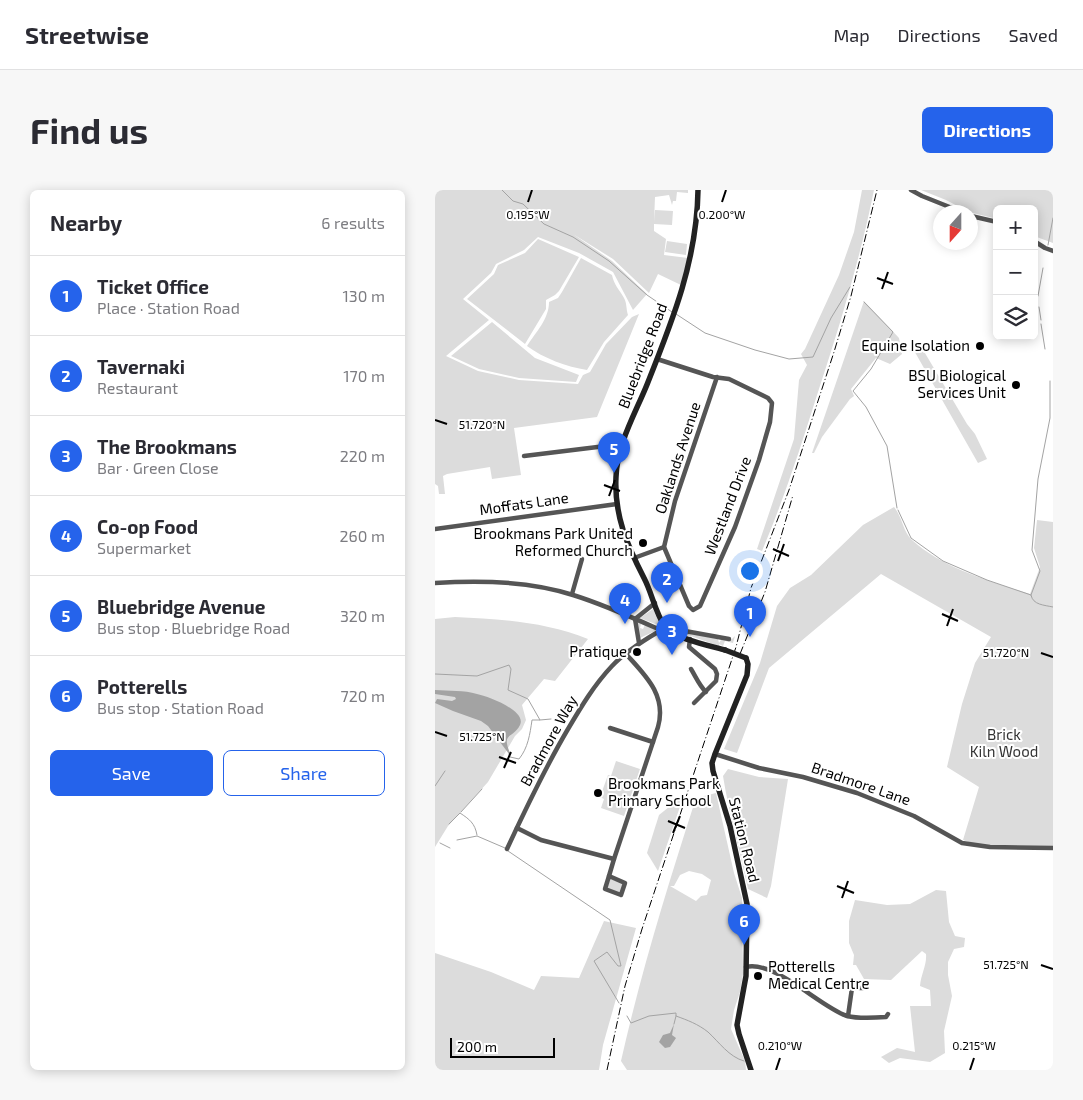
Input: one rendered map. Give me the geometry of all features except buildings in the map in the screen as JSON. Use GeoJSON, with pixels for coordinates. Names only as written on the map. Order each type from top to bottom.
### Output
{"type":"FeatureCollection","features":[{"type":"Feature","properties":{"kind":"street","name":"Bluebridge Road"},"geometry":{"type":"LineString","coordinates":[[662,626],[647,584],[633,558],[622,531],[617,504],[616,477],[622,444],[657,360],[689,267],[693,248],[699,190]]}},
{"type":"Feature","properties":{"kind":"street"},"geometry":{"type":"LineString","coordinates":[[911,190],[944,205]]}},
{"type":"Feature","properties":{"kind":"street"},"geometry":{"type":"LineString","coordinates":[[978,218],[993,221]]}},
{"type":"Feature","properties":{"kind":"street"},"geometry":{"type":"LineString","coordinates":[[1038,244],[1053,251]]}},
{"type":"Feature","properties":{"kind":"street"},"geometry":{"type":"LineString","coordinates":[[657,360],[717,377]]}},
{"type":"Feature","properties":{"kind":"street","name":"Westland Drive"},"geometry":{"type":"LineString","coordinates":[[664,547],[689,606],[693,610],[700,606],[735,527],[764,445],[772,403],[762,394],[729,379],[717,377]]}},
{"type":"Feature","properties":{"kind":"street","name":"Oaklands Avenue"},"geometry":{"type":"LineString","coordinates":[[664,547],[675,501],[717,377]]}},
{"type":"Feature","properties":{"kind":"street"},"geometry":{"type":"LineString","coordinates":[[524,456],[622,444]]}},
{"type":"Feature","properties":{"kind":"street","name":"Moffats Lane"},"geometry":{"type":"LineString","coordinates":[[435,529],[617,504]]}},
{"type":"Feature","properties":{"kind":"street"},"geometry":{"type":"LineString","coordinates":[[633,558],[664,547]]}},
{"type":"Feature","properties":{"kind":"street"},"geometry":{"type":"LineString","coordinates":[[572,594],[582,559]]}},
{"type":"Feature","properties":{"kind":"street"},"geometry":{"type":"LineString","coordinates":[[435,583],[507,583],[549,589],[572,594],[635,619],[662,626]]}},
{"type":"Feature","properties":{"kind":"street"},"geometry":{"type":"LineString","coordinates":[[635,619],[655,603]]}},
{"type":"Feature","properties":{"kind":"street"},"geometry":{"type":"LineString","coordinates":[[635,619],[639,643]]}},
{"type":"Feature","properties":{"kind":"street","name":"Station Road"},"geometry":{"type":"LineString","coordinates":[[662,626],[671,632],[683,634],[690,639],[746,658],[748,664],[747,675],[715,754],[713,771],[730,826],[747,904],[746,967],[737,1025],[751,1070]]}},
{"type":"Feature","properties":{"kind":"street","name":"Bradmore Way"},"geometry":{"type":"LineString","coordinates":[[507,849],[548,766],[576,716],[604,675],[639,643],[658,632],[662,626]]}},
{"type":"Feature","properties":{"kind":"street"},"geometry":{"type":"LineString","coordinates":[[683,634],[729,639]]}},
{"type":"Feature","properties":{"kind":"street"},"geometry":{"type":"LineString","coordinates":[[690,639],[689,648],[715,669],[717,674],[716,681],[694,703]]}},
{"type":"Feature","properties":{"kind":"street"},"geometry":{"type":"LineString","coordinates":[[609,876],[625,883],[621,895],[605,889],[614,859],[661,717],[658,696],[652,684],[626,654]]}},
{"type":"Feature","properties":{"kind":"street"},"geometry":{"type":"LineString","coordinates":[[691,669],[696,675],[700,686],[706,692]]}},
{"type":"Feature","properties":{"kind":"street"},"geometry":{"type":"LineString","coordinates":[[610,728],[653,742]]}},
{"type":"Feature","properties":{"kind":"street","name":"Bradmore Lane"},"geometry":{"type":"LineString","coordinates":[[715,754],[759,768],[803,777],[857,793],[914,816],[961,844],[990,847],[1053,848]]}},
{"type":"Feature","properties":{"kind":"street"},"geometry":{"type":"LineString","coordinates":[[517,828],[541,840],[614,859]]}},
{"type":"Feature","properties":{"kind":"street"},"geometry":{"type":"LineString","coordinates":[[746,967],[752,966],[767,970],[793,983],[848,1016],[864,1019],[886,1017],[888,1014]]}},
{"type":"Feature","properties":{"kind":"street"},"geometry":{"type":"LineString","coordinates":[[848,1016],[852,988],[864,988]]}},
{"type":"Feature","properties":{"kind":"green space"},"geometry":{"type":"Polygon","coordinates":[[[435,190],[688,190],[688,193],[677,192],[676,201],[673,201],[672,205],[669,195],[655,197],[654,222],[655,210],[673,211],[672,225],[654,224],[654,231],[666,239],[664,255],[688,258],[681,285],[658,274],[649,293],[613,259],[573,234],[612,261],[647,294],[633,310],[613,272],[579,253],[538,237],[524,250],[496,264],[491,273],[463,299],[489,320],[446,356],[478,371],[519,380],[578,384],[583,375],[590,372],[606,344],[632,317],[639,314],[597,417],[514,428],[521,475],[492,479],[490,467],[447,474],[443,476],[445,494],[439,494],[438,486],[435,484],[435,190]]]}},
{"type":"Feature","properties":{"kind":"green space"},"geometry":{"type":"Polygon","coordinates":[[[862,190],[874,190],[849,292],[799,452],[762,551],[757,549],[794,439],[799,380],[807,365],[801,354],[839,275],[854,232],[862,190]]]}},
{"type":"Feature","properties":{"kind":"green space"},"geometry":{"type":"Polygon","coordinates":[[[921,190],[1053,190],[1053,243],[1038,237],[1038,205],[993,205],[993,218],[978,214],[978,205],[956,205],[921,190]]]}},
{"type":"Feature","properties":{"kind":"green space"},"geometry":{"type":"Polygon","coordinates":[[[538,239],[579,257],[559,291],[546,300],[546,309],[525,344],[467,299],[494,274],[498,265],[525,253],[538,239]]]}},
{"type":"Feature","properties":{"kind":"green space"},"geometry":{"type":"Polygon","coordinates":[[[667,241],[687,244],[686,255],[665,252],[667,241]]]}},
{"type":"Feature","properties":{"kind":"green space"},"geometry":{"type":"Polygon","coordinates":[[[581,258],[612,275],[625,300],[628,315],[604,342],[587,370],[555,361],[527,346],[547,314],[549,302],[558,298],[581,258]]]}},
{"type":"Feature","properties":{"kind":"green space"},"geometry":{"type":"Polygon","coordinates":[[[864,301],[899,338],[902,354],[890,364],[876,358],[851,389],[854,396],[822,437],[814,453],[812,453],[864,301]]]}},
{"type":"Feature","properties":{"kind":"green space"},"geometry":{"type":"Polygon","coordinates":[[[492,322],[535,358],[579,375],[576,382],[519,378],[479,369],[451,356],[492,322]]]}},
{"type":"Feature","properties":{"kind":"green space"},"geometry":{"type":"Polygon","coordinates":[[[919,343],[967,424],[975,434],[987,459],[978,463],[912,347],[919,343]]]}},
{"type":"Feature","properties":{"kind":"green space","name":"Brick Kiln Wood"},"geometry":{"type":"Polygon","coordinates":[[[894,507],[909,537],[938,559],[968,573],[1030,594],[1040,567],[1034,548],[1037,520],[1053,522],[1053,846],[995,846],[963,840],[979,787],[947,767],[962,704],[975,663],[991,637],[881,574],[769,668],[737,753],[724,749],[760,663],[777,606],[790,588],[811,575],[863,525],[894,507]]]}},
{"type":"Feature","properties":{"kind":"green space"},"geometry":{"type":"Polygon","coordinates":[[[653,609],[659,623],[658,625],[640,618],[653,609]]]}},
{"type":"Feature","properties":{"kind":"green space"},"geometry":{"type":"Polygon","coordinates":[[[455,617],[506,620],[539,625],[588,639],[555,681],[544,679],[522,705],[526,720],[522,729],[515,736],[488,782],[448,826],[435,847],[435,619],[455,617]]]}},
{"type":"Feature","properties":{"kind":"green space"},"geometry":{"type":"Polygon","coordinates":[[[637,622],[641,624],[640,628],[643,629],[645,625],[655,629],[655,631],[640,638],[637,622]]]}},
{"type":"Feature","properties":{"kind":"green space"},"geometry":{"type":"Polygon","coordinates":[[[685,634],[718,639],[719,643],[721,640],[731,640],[735,636],[733,643],[725,641],[723,646],[719,644],[719,646],[685,634]]]}},
{"type":"Feature","properties":{"kind":"green space"},"geometry":{"type":"Polygon","coordinates":[[[616,761],[640,769],[624,816],[601,808],[604,799],[600,797],[608,775],[611,776],[616,761]]]}},
{"type":"Feature","properties":{"kind":"green space"},"geometry":{"type":"Polygon","coordinates":[[[728,769],[759,777],[788,779],[771,886],[767,898],[748,889],[723,776],[728,769]]]}},
{"type":"Feature","properties":{"kind":"green space"},"geometry":{"type":"Polygon","coordinates":[[[716,793],[734,873],[742,898],[743,974],[731,1029],[745,1061],[746,1070],[627,1070],[621,1061],[637,995],[655,929],[696,798],[716,793]],[[689,871],[680,875],[674,886],[670,886],[696,901],[701,896],[707,895],[711,880],[702,874],[689,871]]]}},
{"type":"Feature","properties":{"kind":"green space"},"geometry":{"type":"Polygon","coordinates":[[[684,795],[658,871],[647,853],[659,815],[684,795]]]}},
{"type":"Feature","properties":{"kind":"green space"},"geometry":{"type":"Polygon","coordinates":[[[610,879],[623,883],[622,893],[607,889],[610,879]]]}},
{"type":"Feature","properties":{"kind":"green space"},"geometry":{"type":"Polygon","coordinates":[[[936,890],[946,891],[949,922],[955,936],[965,938],[964,947],[954,949],[948,962],[948,975],[952,996],[944,1031],[945,1053],[930,1062],[900,1058],[889,1063],[881,1057],[897,1048],[915,1052],[910,1006],[931,1006],[930,990],[920,986],[926,954],[922,951],[891,980],[864,979],[856,965],[853,965],[854,955],[849,943],[849,921],[855,900],[887,905],[910,904],[936,890]]]}},
{"type":"Feature","properties":{"kind":"green space"},"geometry":{"type":"Polygon","coordinates":[[[604,921],[636,928],[603,1045],[599,1070],[435,1070],[435,953],[491,972],[534,990],[541,976],[579,978],[604,921]]]}},
{"type":"Feature","properties":{"kind":"shaded area"},"geometry":{"type":"Polygon","coordinates":[[[435,690],[462,691],[482,695],[505,705],[518,715],[521,720],[520,725],[507,739],[510,753],[488,726],[481,721],[435,703],[437,699],[452,701],[456,699],[455,697],[435,694],[435,690]]]}},
{"type":"Feature","properties":{"kind":"shaded area"},"geometry":{"type":"Polygon","coordinates":[[[674,1024],[672,1035],[676,1038],[670,1047],[665,1048],[659,1042],[663,1035],[670,1033],[674,1024]]]}},
{"type":"Feature","properties":{"kind":"waterway"},"geometry":{"type":"LineString","coordinates":[[502,190],[513,201],[523,204],[544,224],[573,237],[609,261],[647,295],[672,312]]}},
{"type":"Feature","properties":{"kind":"waterway"},"geometry":{"type":"LineString","coordinates":[[1048,245],[1053,218]]}},
{"type":"Feature","properties":{"kind":"waterway"},"geometry":{"type":"LineString","coordinates":[[1038,296],[1043,268]]}},
{"type":"Feature","properties":{"kind":"waterway"},"geometry":{"type":"LineString","coordinates":[[676,314],[705,333],[755,350],[789,359],[813,357],[831,318],[850,287]]}},
{"type":"Feature","properties":{"kind":"waterway"},"geometry":{"type":"LineString","coordinates":[[864,302],[893,332],[871,369],[853,391],[866,407],[887,446],[897,508]]}},
{"type":"Feature","properties":{"kind":"waterway"},"geometry":{"type":"LineString","coordinates":[[1039,307],[1041,320]]}},
{"type":"Feature","properties":{"kind":"waterway"},"geometry":{"type":"LineString","coordinates":[[1041,324],[1045,349]]}},
{"type":"Feature","properties":{"kind":"waterway"},"geometry":{"type":"LineString","coordinates":[[1031,595],[1040,571],[1032,550],[1038,479],[1050,418],[1050,381]]}},
{"type":"Feature","properties":{"kind":"waterway"},"geometry":{"type":"LineString","coordinates":[[898,510],[911,538],[943,561],[987,580],[1031,595],[1036,603],[1053,607]]}},
{"type":"Feature","properties":{"kind":"waterway"},"geometry":{"type":"LineString","coordinates":[[435,674],[477,676],[509,665],[511,669],[508,690],[528,699],[540,720],[532,720],[527,746],[519,759],[510,757],[509,754]]}},
{"type":"Feature","properties":{"kind":"waterway"},"geometry":{"type":"LineString","coordinates":[[540,720],[551,719]]}},
{"type":"Feature","properties":{"kind":"waterway"},"geometry":{"type":"LineString","coordinates":[[435,786],[445,771]]}},
{"type":"Feature","properties":{"kind":"waterway"},"geometry":{"type":"LineString","coordinates":[[461,812],[482,789]]}},
{"type":"Feature","properties":{"kind":"waterway"},"geometry":{"type":"LineString","coordinates":[[449,824],[460,813],[475,827],[477,835]]}},
{"type":"Feature","properties":{"kind":"waterway"},"geometry":{"type":"LineString","coordinates":[[457,840],[477,836],[505,848]]}},
{"type":"Feature","properties":{"kind":"waterway"},"geometry":{"type":"LineString","coordinates":[[440,843],[450,848]]}},
{"type":"Feature","properties":{"kind":"waterway"},"geometry":{"type":"LineString","coordinates":[[508,851],[610,920],[621,966],[618,966],[607,952],[594,961],[619,1003]]}},
{"type":"Feature","properties":{"kind":"waterway"},"geometry":{"type":"LineString","coordinates":[[627,1016],[631,1023],[649,1016],[676,1013],[676,1016],[704,1029],[729,1053],[744,1061]]}},
{"type":"Feature","properties":{"kind":"waterway"},"geometry":{"type":"LineString","coordinates":[[674,1024],[676,1016]]}},
{"type":"Feature","properties":{"kind":"railway"},"geometry":{"type":"LineString","coordinates":[[607,1070],[625,986],[642,929],[736,647],[751,588],[789,490],[834,352],[851,296],[877,190]]}},
{"type":"Feature","properties":{"kind":"railway"},"geometry":{"type":"LineString","coordinates":[[740,654],[765,592],[793,495]]}},
{"type":"Feature","properties":{"kind":"place","name":"Equine Isolation"},"geometry":{"type":"Point","coordinates":[980,346]}},
{"type":"Feature","properties":{"kind":"place","name":"BSU Biological Services Unit"},"geometry":{"type":"Point","coordinates":[1016,385]}},
{"type":"Feature","properties":{"kind":"place","name":"Bluebridge Avenue"},"geometry":{"type":"Point","coordinates":[614,473]}},
{"type":"Feature","properties":{"kind":"place","name":"Brookmans Park United Reformed Church"},"geometry":{"type":"Point","coordinates":[643,543]}},
{"type":"Feature","properties":{"kind":"place","name":"Tavernaki"},"geometry":{"type":"Point","coordinates":[667,603]}},
{"type":"Feature","properties":{"kind":"place","name":"Co-op Food"},"geometry":{"type":"Point","coordinates":[625,624]}},
{"type":"Feature","properties":{"kind":"place","name":"Ticket Office"},"geometry":{"type":"Point","coordinates":[750,637]}},
{"type":"Feature","properties":{"kind":"place","name":"Pratique"},"geometry":{"type":"Point","coordinates":[637,652]}},
{"type":"Feature","properties":{"kind":"place","name":"The Brookmans"},"geometry":{"type":"Point","coordinates":[672,655]}},
{"type":"Feature","properties":{"kind":"place","name":"Brookmans Park Primary School"},"geometry":{"type":"Point","coordinates":[598,793]}},
{"type":"Feature","properties":{"kind":"place","name":"Potterells"},"geometry":{"type":"Point","coordinates":[744,945]}},
{"type":"Feature","properties":{"kind":"place","name":"Potterells Medical Centre"},"geometry":{"type":"Point","coordinates":[758,976]}}]}
